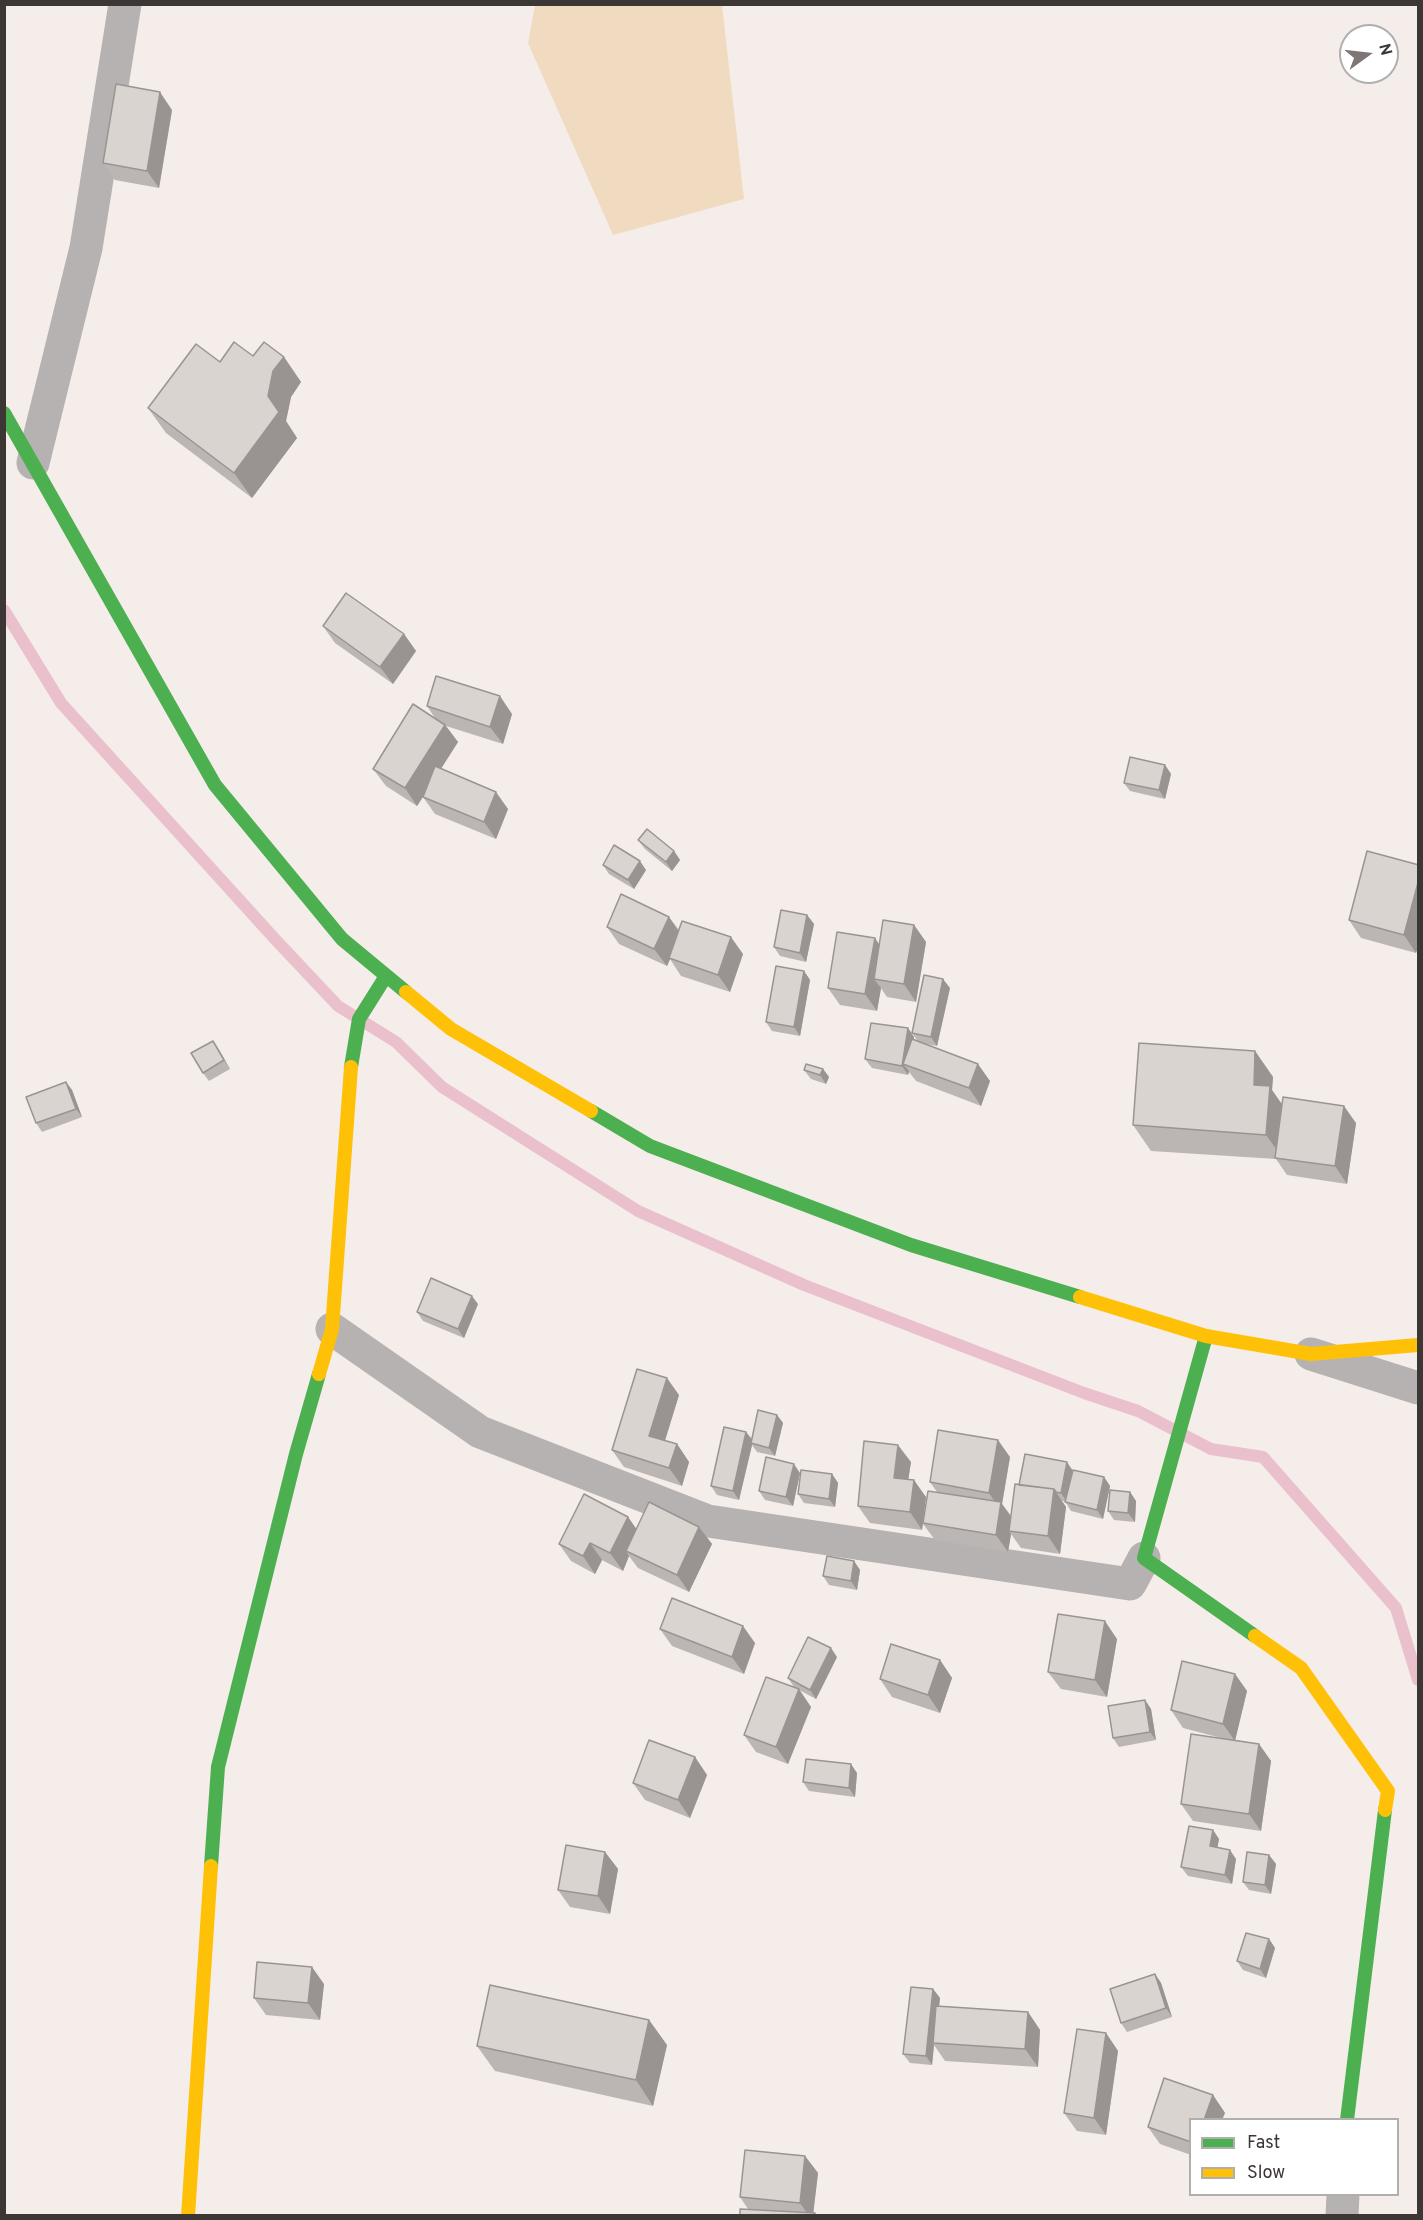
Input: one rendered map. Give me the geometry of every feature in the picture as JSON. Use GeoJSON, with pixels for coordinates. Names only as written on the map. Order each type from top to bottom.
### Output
{"type":"FeatureCollection","features":[{"type":"Feature","properties":{"kind":"street"},"geometry":{"type":"LineString","coordinates":[[33,463],[86,248],[125,4]]}},
{"type":"Feature","properties":{"kind":"street"},"geometry":{"type":"LineString","coordinates":[[4,413],[215,785],[342,939],[452,1029],[650,1146],[911,1245],[1206,1336],[1311,1354],[1419,1388]]}},
{"type":"Feature","properties":{"kind":"street"},"geometry":{"type":"LineString","coordinates":[[188,2216],[218,1767],[296,1454],[332,1329],[348,1087],[359,1019],[386,976]]}},
{"type":"Feature","properties":{"kind":"street"},"geometry":{"type":"LineString","coordinates":[[332,1329],[480,1432],[708,1521],[1130,1584],[1144,1558],[1206,1336]]}},
{"type":"Feature","properties":{"kind":"street"},"geometry":{"type":"LineString","coordinates":[[1311,1354],[1419,1345]]}},
{"type":"Feature","properties":{"kind":"street"},"geometry":{"type":"LineString","coordinates":[[1144,1558],[1301,1668],[1388,1791],[1347,2118]]}},
{"type":"Feature","properties":{"kind":"street"},"geometry":{"type":"LineString","coordinates":[[1342,2216],[1343,2196]]}},
{"type":"Feature","properties":{"kind":"shaded area"},"geometry":{"type":"Polygon","coordinates":[[[535,5],[722,5],[744,199],[613,235],[528,43],[535,5]]]}},
{"type":"Feature","properties":{"kind":"building"},"geometry":{"type":"Polygon","coordinates":[[[116,84],[160,92],[147,171],[103,163],[116,84]]]}},
{"type":"Feature","properties":{"kind":"building"},"geometry":{"type":"Polygon","coordinates":[[[234,342],[253,356],[264,342],[284,357],[273,371],[268,396],[279,412],[234,473],[148,408],[196,344],[220,362],[234,342]]]}},
{"type":"Feature","properties":{"kind":"building"},"geometry":{"type":"Polygon","coordinates":[[[346,593],[404,634],[380,667],[323,626],[346,593]]]}},
{"type":"Feature","properties":{"kind":"building"},"geometry":{"type":"Polygon","coordinates":[[[436,676],[500,696],[490,727],[427,706],[436,676]]]}},
{"type":"Feature","properties":{"kind":"building"},"geometry":{"type":"Polygon","coordinates":[[[413,704],[445,725],[405,788],[373,769],[413,704]]]}},
{"type":"Feature","properties":{"kind":"building"},"geometry":{"type":"Polygon","coordinates":[[[1130,757],[1165,765],[1159,790],[1124,783],[1130,757]]]}},
{"type":"Feature","properties":{"kind":"building"},"geometry":{"type":"Polygon","coordinates":[[[435,766],[496,792],[484,822],[423,797],[435,766]]]}},
{"type":"Feature","properties":{"kind":"building"},"geometry":{"type":"Polygon","coordinates":[[[647,829],[674,851],[666,862],[638,840],[647,829]]]}},
{"type":"Feature","properties":{"kind":"building"},"geometry":{"type":"Polygon","coordinates":[[[614,845],[640,861],[628,880],[603,865],[614,845]]]}},
{"type":"Feature","properties":{"kind":"building"},"geometry":{"type":"Polygon","coordinates":[[[1367,851],[1419,865],[1419,879],[1404,935],[1349,920],[1367,851]]]}},
{"type":"Feature","properties":{"kind":"building"},"geometry":{"type":"Polygon","coordinates":[[[621,894],[669,917],[654,949],[607,927],[621,894]]]}},
{"type":"Feature","properties":{"kind":"building"},"geometry":{"type":"Polygon","coordinates":[[[781,910],[807,915],[800,953],[774,947],[781,910]]]}},
{"type":"Feature","properties":{"kind":"building"},"geometry":{"type":"Polygon","coordinates":[[[883,920],[914,925],[904,984],[874,979],[883,920]]]}},
{"type":"Feature","properties":{"kind":"building"},"geometry":{"type":"Polygon","coordinates":[[[682,921],[731,937],[718,975],[669,958],[682,921]]]}},
{"type":"Feature","properties":{"kind":"building"},"geometry":{"type":"Polygon","coordinates":[[[837,932],[875,938],[865,994],[828,988],[837,932]]]}},
{"type":"Feature","properties":{"kind":"building"},"geometry":{"type":"Polygon","coordinates":[[[776,966],[804,971],[794,1027],[766,1022],[776,966]]]}},
{"type":"Feature","properties":{"kind":"building"},"geometry":{"type":"Polygon","coordinates":[[[924,975],[943,979],[931,1037],[912,1033],[924,975]]]}},
{"type":"Feature","properties":{"kind":"building"},"geometry":{"type":"Polygon","coordinates":[[[871,1023],[908,1028],[902,1066],[865,1059],[871,1023]]]}},
{"type":"Feature","properties":{"kind":"building"},"geometry":{"type":"Polygon","coordinates":[[[912,1039],[978,1064],[969,1088],[903,1064],[912,1039]]]}},
{"type":"Feature","properties":{"kind":"building"},"geometry":{"type":"Polygon","coordinates":[[[213,1041],[224,1060],[203,1073],[191,1053],[213,1041]]]}},
{"type":"Feature","properties":{"kind":"building"},"geometry":{"type":"Polygon","coordinates":[[[1139,1043],[1255,1051],[1254,1085],[1270,1086],[1266,1135],[1133,1125],[1139,1043]]]}},
{"type":"Feature","properties":{"kind":"building"},"geometry":{"type":"Polygon","coordinates":[[[806,1064],[823,1069],[820,1075],[804,1070],[806,1064]]]}},
{"type":"Feature","properties":{"kind":"building"},"geometry":{"type":"Polygon","coordinates":[[[66,1082],[76,1109],[36,1123],[26,1097],[66,1082]]]}},
{"type":"Feature","properties":{"kind":"building"},"geometry":{"type":"Polygon","coordinates":[[[1283,1097],[1344,1106],[1335,1166],[1275,1158],[1283,1097]]]}},
{"type":"Feature","properties":{"kind":"building"},"geometry":{"type":"Polygon","coordinates":[[[431,1278],[472,1296],[458,1329],[417,1312],[431,1278]]]}},
{"type":"Feature","properties":{"kind":"building"},"geometry":{"type":"Polygon","coordinates":[[[637,1369],[667,1378],[649,1436],[677,1444],[669,1468],[612,1450],[637,1369]]]}},
{"type":"Feature","properties":{"kind":"building"},"geometry":{"type":"Polygon","coordinates":[[[758,1410],[777,1415],[769,1448],[751,1443],[758,1410]]]}},
{"type":"Feature","properties":{"kind":"building"},"geometry":{"type":"Polygon","coordinates":[[[724,1427],[746,1432],[733,1491],[711,1486],[724,1427]]]}},
{"type":"Feature","properties":{"kind":"building"},"geometry":{"type":"Polygon","coordinates":[[[938,1430],[998,1440],[989,1493],[930,1482],[938,1430]]]}},
{"type":"Feature","properties":{"kind":"building"},"geometry":{"type":"Polygon","coordinates":[[[864,1441],[898,1445],[894,1478],[914,1480],[910,1512],[858,1506],[864,1441]]]}},
{"type":"Feature","properties":{"kind":"building"},"geometry":{"type":"Polygon","coordinates":[[[1025,1454],[1067,1462],[1061,1493],[1054,1489],[1019,1485],[1025,1454]]]}},
{"type":"Feature","properties":{"kind":"building"},"geometry":{"type":"Polygon","coordinates":[[[766,1457],[794,1464],[786,1497],[759,1491],[766,1457]]]}},
{"type":"Feature","properties":{"kind":"building"},"geometry":{"type":"Polygon","coordinates":[[[801,1470],[832,1474],[829,1499],[798,1494],[801,1470]]]}},
{"type":"Feature","properties":{"kind":"building"},"geometry":{"type":"Polygon","coordinates":[[[1073,1470],[1104,1477],[1097,1510],[1065,1502],[1073,1470]]]}},
{"type":"Feature","properties":{"kind":"building"},"geometry":{"type":"Polygon","coordinates":[[[1015,1484],[1054,1489],[1048,1536],[1009,1531],[1015,1484]]]}},
{"type":"Feature","properties":{"kind":"building"},"geometry":{"type":"Polygon","coordinates":[[[1110,1490],[1130,1492],[1128,1513],[1108,1511],[1110,1490]]]}},
{"type":"Feature","properties":{"kind":"building"},"geometry":{"type":"Polygon","coordinates":[[[928,1491],[1001,1502],[996,1535],[923,1523],[928,1491]]]}},
{"type":"Feature","properties":{"kind":"building"},"geometry":{"type":"Polygon","coordinates":[[[584,1494],[628,1517],[610,1553],[590,1543],[583,1556],[559,1544],[584,1494]]]}},
{"type":"Feature","properties":{"kind":"building"},"geometry":{"type":"Polygon","coordinates":[[[649,1502],[699,1527],[677,1575],[626,1551],[649,1502]]]}},
{"type":"Feature","properties":{"kind":"building"},"geometry":{"type":"Polygon","coordinates":[[[827,1556],[854,1561],[851,1581],[823,1576],[827,1556]]]}},
{"type":"Feature","properties":{"kind":"building"},"geometry":{"type":"Polygon","coordinates":[[[672,1598],[743,1626],[732,1657],[660,1629],[672,1598]]]}},
{"type":"Feature","properties":{"kind":"building"},"geometry":{"type":"Polygon","coordinates":[[[1058,1614],[1105,1621],[1095,1680],[1048,1672],[1058,1614]]]}},
{"type":"Feature","properties":{"kind":"building"},"geometry":{"type":"Polygon","coordinates":[[[808,1637],[831,1648],[810,1690],[788,1678],[808,1637]]]}},
{"type":"Feature","properties":{"kind":"building"},"geometry":{"type":"Polygon","coordinates":[[[891,1644],[940,1660],[928,1695],[880,1679],[891,1644]]]}},
{"type":"Feature","properties":{"kind":"building"},"geometry":{"type":"Polygon","coordinates":[[[1182,1661],[1235,1674],[1223,1724],[1171,1710],[1182,1661]]]}},
{"type":"Feature","properties":{"kind":"building"},"geometry":{"type":"Polygon","coordinates":[[[766,1677],[799,1689],[776,1747],[744,1735],[766,1677]]]}},
{"type":"Feature","properties":{"kind":"building"},"geometry":{"type":"Polygon","coordinates":[[[1145,1700],[1150,1732],[1113,1738],[1108,1706],[1145,1700]]]}},
{"type":"Feature","properties":{"kind":"building"},"geometry":{"type":"Polygon","coordinates":[[[1191,1734],[1259,1744],[1249,1814],[1181,1804],[1191,1734]]]}},
{"type":"Feature","properties":{"kind":"building"},"geometry":{"type":"Polygon","coordinates":[[[649,1740],[695,1757],[678,1800],[633,1783],[649,1740]]]}},
{"type":"Feature","properties":{"kind":"building"},"geometry":{"type":"Polygon","coordinates":[[[806,1759],[851,1764],[849,1788],[803,1782],[806,1759]]]}},
{"type":"Feature","properties":{"kind":"building"},"geometry":{"type":"Polygon","coordinates":[[[1189,1826],[1213,1830],[1210,1846],[1230,1850],[1225,1875],[1181,1867],[1189,1826]]]}},
{"type":"Feature","properties":{"kind":"building"},"geometry":{"type":"Polygon","coordinates":[[[566,1845],[605,1852],[598,1896],[558,1890],[566,1845]]]}},
{"type":"Feature","properties":{"kind":"building"},"geometry":{"type":"Polygon","coordinates":[[[1247,1852],[1269,1855],[1265,1885],[1243,1882],[1247,1852]]]}},
{"type":"Feature","properties":{"kind":"building"},"geometry":{"type":"Polygon","coordinates":[[[1246,1933],[1269,1939],[1260,1969],[1237,1961],[1246,1933]]]}},
{"type":"Feature","properties":{"kind":"building"},"geometry":{"type":"Polygon","coordinates":[[[257,1962],[312,1967],[308,2003],[254,1998],[257,1962]]]}},
{"type":"Feature","properties":{"kind":"building"},"geometry":{"type":"Polygon","coordinates":[[[1155,1974],[1166,2008],[1121,2023],[1110,1989],[1155,1974]]]}},
{"type":"Feature","properties":{"kind":"building"},"geometry":{"type":"Polygon","coordinates":[[[490,1985],[649,2020],[636,2080],[477,2046],[490,1985]]]}},
{"type":"Feature","properties":{"kind":"building"},"geometry":{"type":"Polygon","coordinates":[[[911,1987],[933,1989],[926,2056],[903,2054],[911,1987]]]}},
{"type":"Feature","properties":{"kind":"building"},"geometry":{"type":"Polygon","coordinates":[[[936,2006],[1028,2012],[1025,2049],[933,2043],[936,2006]]]}},
{"type":"Feature","properties":{"kind":"building"},"geometry":{"type":"Polygon","coordinates":[[[1077,2029],[1106,2033],[1094,2118],[1064,2113],[1077,2029]]]}},
{"type":"Feature","properties":{"kind":"building"},"geometry":{"type":"Polygon","coordinates":[[[1164,2078],[1213,2095],[1205,2118],[1189,2118],[1189,2141],[1148,2127],[1164,2078]]]}},
{"type":"Feature","properties":{"kind":"building"},"geometry":{"type":"Polygon","coordinates":[[[745,2150],[805,2156],[800,2203],[740,2197],[745,2150]]]}},
{"type":"Feature","properties":{"kind":"building"},"geometry":{"type":"Polygon","coordinates":[[[740,2209],[815,2213],[815,2216],[740,2216],[740,2209]]]}},
{"type":"Feature","properties":{"kind":"waterway"},"geometry":{"type":"LineString","coordinates":[[4,610],[61,703],[274,938],[338,1006],[396,1042],[442,1087],[638,1211],[804,1285],[1084,1393],[1138,1411],[1211,1449],[1263,1457],[1396,1608],[1418,1680]]}},
{"type":"Feature","properties":{"kind":"traffic: fast"},"geometry":{"type":"LineString","coordinates":[[4,413],[215,785],[342,939],[406,992]]}},
{"type":"Feature","properties":{"kind":"traffic: fast"},"geometry":{"type":"LineString","coordinates":[[351,1067],[359,1019],[386,976]]}},
{"type":"Feature","properties":{"kind":"traffic: fast"},"geometry":{"type":"LineString","coordinates":[[591,1111],[650,1146],[911,1245],[1080,1297]]}},
{"type":"Feature","properties":{"kind":"traffic: fast"},"geometry":{"type":"LineString","coordinates":[[1206,1336],[1144,1558],[1255,1636]]}},
{"type":"Feature","properties":{"kind":"traffic: fast"},"geometry":{"type":"LineString","coordinates":[[211,1866],[218,1767],[296,1454],[319,1374]]}},
{"type":"Feature","properties":{"kind":"traffic: fast"},"geometry":{"type":"LineString","coordinates":[[1347,2118],[1385,1810]]}},
{"type":"Feature","properties":{"kind":"traffic: slow"},"geometry":{"type":"LineString","coordinates":[[406,992],[451,1029],[591,1111]]}},
{"type":"Feature","properties":{"kind":"traffic: slow"},"geometry":{"type":"LineString","coordinates":[[319,1374],[332,1329],[351,1067]]}},
{"type":"Feature","properties":{"kind":"traffic: slow"},"geometry":{"type":"LineString","coordinates":[[1080,1297],[1206,1336],[1311,1354],[1418,1345]]}},
{"type":"Feature","properties":{"kind":"traffic: slow"},"geometry":{"type":"LineString","coordinates":[[1255,1636],[1301,1668],[1388,1791],[1385,1810]]}},
{"type":"Feature","properties":{"kind":"traffic: slow"},"geometry":{"type":"LineString","coordinates":[[188,2216],[211,1866]]}}]}
